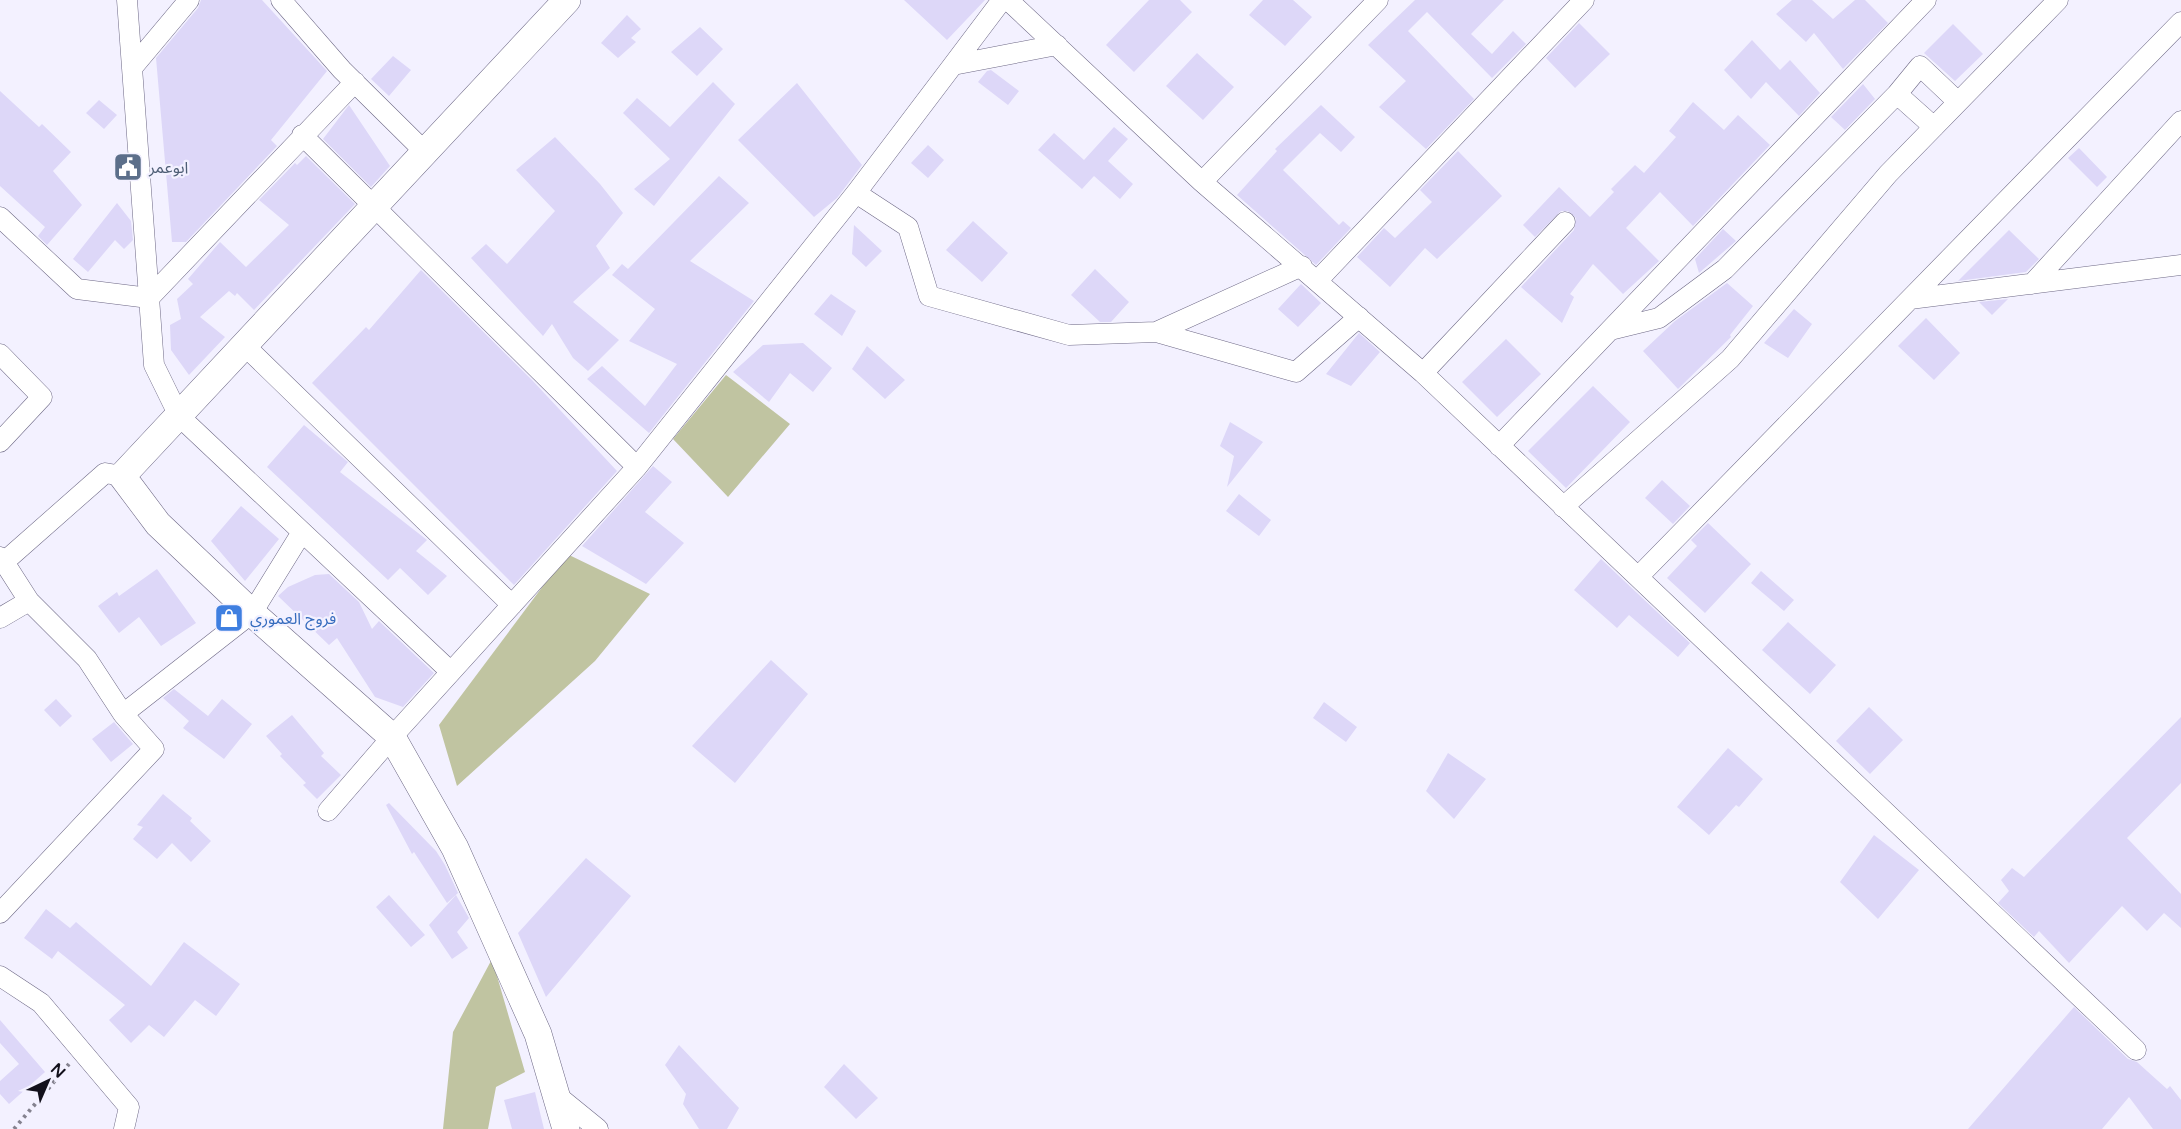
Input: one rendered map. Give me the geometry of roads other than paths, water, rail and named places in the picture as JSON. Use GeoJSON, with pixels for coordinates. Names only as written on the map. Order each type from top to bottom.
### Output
{"type":"FeatureCollection","features":[{"type":"Feature","properties":{"kind":"street"},"geometry":{"type":"LineString","coordinates":[[127,0],[154,365],[179,416],[451,672]]}},
{"type":"Feature","properties":{"kind":"street"},"geometry":{"type":"LineString","coordinates":[[132,68],[189,0]]}},
{"type":"Feature","properties":{"kind":"street"},"geometry":{"type":"LineString","coordinates":[[281,0],[355,82],[424,152]]}},
{"type":"Feature","properties":{"kind":"street"},"geometry":{"type":"LineString","coordinates":[[122,476],[567,0]]}},
{"type":"Feature","properties":{"kind":"street"},"geometry":{"type":"LineString","coordinates":[[328,811],[392,737],[638,467],[856,193],[1002,0]]}},
{"type":"Feature","properties":{"kind":"street"},"geometry":{"type":"LineString","coordinates":[[1008,0],[1202,182],[1302,266],[1423,373],[2136,1050]]}},
{"type":"Feature","properties":{"kind":"street"},"geometry":{"type":"LineString","coordinates":[[1202,182],[1378,0]]}},
{"type":"Feature","properties":{"kind":"street"},"geometry":{"type":"LineString","coordinates":[[1318,280],[1584,0]]}},
{"type":"Feature","properties":{"kind":"street"},"geometry":{"type":"LineString","coordinates":[[1499,446],[1926,0]]}},
{"type":"Feature","properties":{"kind":"street"},"geometry":{"type":"LineString","coordinates":[[1563,507],[1730,359],[1888,174],[2058,0]]}},
{"type":"Feature","properties":{"kind":"street"},"geometry":{"type":"LineString","coordinates":[[1638,578],[2181,22]]}},
{"type":"Feature","properties":{"kind":"street"},"geometry":{"type":"LineString","coordinates":[[953,65],[1057,45]]}},
{"type":"Feature","properties":{"kind":"street"},"geometry":{"type":"LineString","coordinates":[[1610,330],[1659,318],[1725,269],[1897,93],[1920,66],[1958,102]]}},
{"type":"Feature","properties":{"kind":"street"},"geometry":{"type":"LineString","coordinates":[[149,298],[355,82]]}},
{"type":"Feature","properties":{"kind":"street"},"geometry":{"type":"LineString","coordinates":[[1897,93],[1934,128]]}},
{"type":"Feature","properties":{"kind":"street"},"geometry":{"type":"LineString","coordinates":[[2032,284],[2181,121]]}},
{"type":"Feature","properties":{"kind":"street"},"geometry":{"type":"LineString","coordinates":[[302,135],[638,467]]}},
{"type":"Feature","properties":{"kind":"street"},"geometry":{"type":"LineString","coordinates":[[856,193],[908,227],[929,297],[1069,334],[1156,332],[1296,372],[1359,317]]}},
{"type":"Feature","properties":{"kind":"street"},"geometry":{"type":"LineString","coordinates":[[0,217],[77,289],[149,298]]}},
{"type":"Feature","properties":{"kind":"street"},"geometry":{"type":"LineString","coordinates":[[1423,373],[1566,222]]}},
{"type":"Feature","properties":{"kind":"street"},"geometry":{"type":"LineString","coordinates":[[1156,332],[1302,266]]}},
{"type":"Feature","properties":{"kind":"street"},"geometry":{"type":"LineString","coordinates":[[1910,298],[2181,266]]}},
{"type":"Feature","properties":{"kind":"street"},"geometry":{"type":"LineString","coordinates":[[244,345],[512,605]]}},
{"type":"Feature","properties":{"kind":"street"},"geometry":{"type":"LineString","coordinates":[[0,354],[42,397],[0,442]]}},
{"type":"Feature","properties":{"kind":"street"},"geometry":{"type":"LineString","coordinates":[[0,913],[154,749],[123,714],[87,659],[29,601],[2,560],[105,473],[122,476],[158,524],[252,613],[392,737],[455,848],[538,1034],[566,1129]]}},
{"type":"Feature","properties":{"kind":"street"},"geometry":{"type":"LineString","coordinates":[[123,714],[252,613],[302,532]]}},
{"type":"Feature","properties":{"kind":"street"},"geometry":{"type":"LineString","coordinates":[[0,618],[29,601]]}},
{"type":"Feature","properties":{"kind":"street"},"geometry":{"type":"LineString","coordinates":[[0,976],[41,1003],[129,1107],[124,1129]]}},
{"type":"Feature","properties":{"kind":"street"},"geometry":{"type":"LineString","coordinates":[[555,1094],[598,1129]]}},
{"type":"Feature","properties":{"kind":"place","name":"ابوعمر"},"geometry":{"type":"Point","coordinates":[128,167]}},
{"type":"Feature","properties":{"kind":"place","name":"فروج العموري"},"geometry":{"type":"Point","coordinates":[229,618]}}]}
